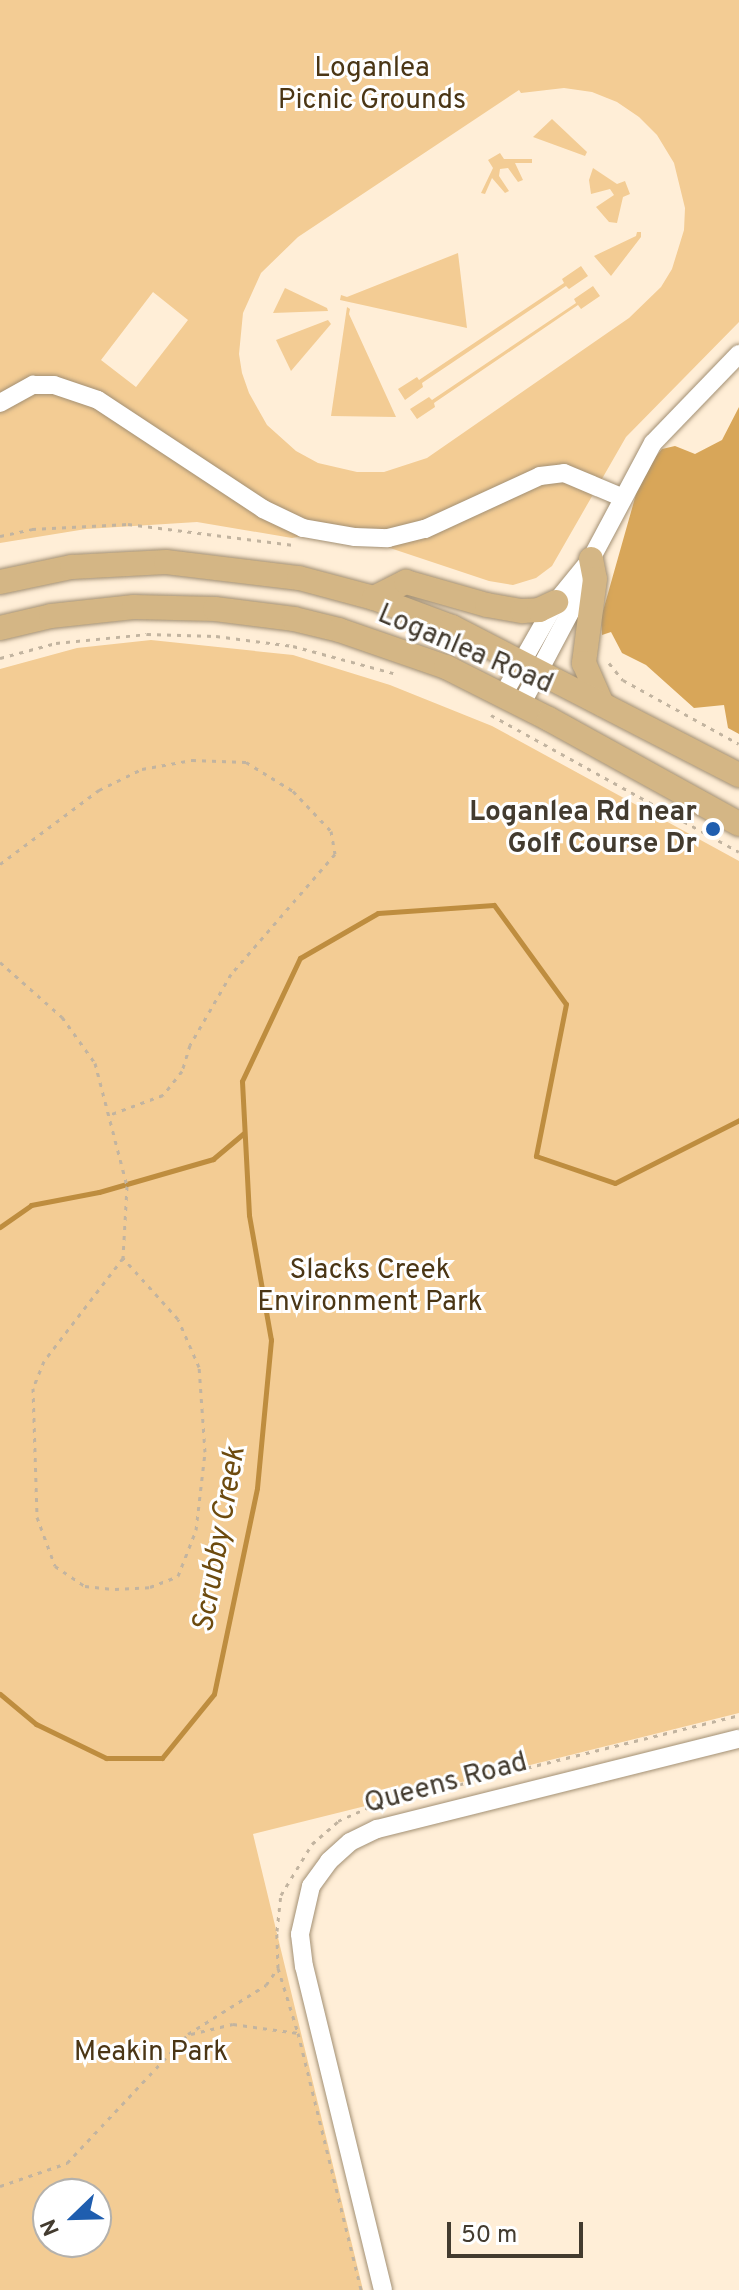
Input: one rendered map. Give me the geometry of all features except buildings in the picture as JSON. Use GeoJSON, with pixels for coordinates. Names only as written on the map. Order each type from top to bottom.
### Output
{"type":"FeatureCollection","features":[{"type":"Feature","properties":{"kind":"main road","name":"Loganlea Road"},"geometry":{"type":"LineString","coordinates":[[0,582],[72,567],[166,562],[299,578],[374,598],[452,627],[739,775]]}},
{"type":"Feature","properties":{"kind":"main road"},"geometry":{"type":"LineString","coordinates":[[586,567],[595,579],[584,663],[602,704]]}},
{"type":"Feature","properties":{"kind":"main road"},"geometry":{"type":"LineString","coordinates":[[374,598],[406,582],[487,605],[522,611],[539,610],[556,602]]}},
{"type":"Feature","properties":{"kind":"main road","name":"Loganlea Road"},"geometry":{"type":"LineString","coordinates":[[0,628],[51,616],[134,607],[215,609],[294,619],[390,645],[512,700],[739,824]]}},
{"type":"Feature","properties":{"kind":"street"},"geometry":{"type":"LineString","coordinates":[[530,666],[576,601],[586,567],[621,497],[653,443],[739,354]]}},
{"type":"Feature","properties":{"kind":"street"},"geometry":{"type":"LineString","coordinates":[[0,403],[33,385],[54,385],[98,400],[263,509],[303,528],[355,537],[388,538],[425,529],[540,476],[564,473],[621,497]]}},
{"type":"Feature","properties":{"kind":"street"},"geometry":{"type":"LineString","coordinates":[[512,700],[530,666],[556,602],[586,567]]}},
{"type":"Feature","properties":{"kind":"street","name":"Queens Road"},"geometry":{"type":"LineString","coordinates":[[383,2290],[304,1967],[300,1934],[303,1906],[311,1886],[329,1861],[350,1842],[377,1829],[739,1739]]}},
{"type":"Feature","properties":{"kind":"path"},"geometry":{"type":"LineString","coordinates":[[0,658],[56,643],[147,634],[216,636],[293,646],[405,676]]}},
{"type":"Feature","properties":{"kind":"path"},"geometry":{"type":"LineString","coordinates":[[585,648],[602,648],[623,680],[739,744]]}},
{"type":"Feature","properties":{"kind":"path"},"geometry":{"type":"LineString","coordinates":[[483,710],[739,852]]}},
{"type":"Feature","properties":{"kind":"path"},"geometry":{"type":"LineString","coordinates":[[0,864],[99,790],[142,769],[192,760],[246,762],[293,791],[331,831],[335,854],[231,974],[190,1045],[182,1071],[163,1095],[109,1115]]}},
{"type":"Feature","properties":{"kind":"path"},"geometry":{"type":"LineString","coordinates":[[0,962],[62,1017],[95,1063],[127,1186],[123,1258],[44,1361],[33,1388],[37,1517],[55,1566],[85,1586],[115,1589],[150,1587],[178,1576],[196,1530],[205,1452],[199,1367],[189,1343],[178,1319],[123,1258]]}},
{"type":"Feature","properties":{"kind":"path"},"geometry":{"type":"LineString","coordinates":[[361,2290],[298,2033],[278,1968],[281,1895],[312,1844],[338,1821],[372,1806],[739,1715]]}},
{"type":"Feature","properties":{"kind":"path"},"geometry":{"type":"LineString","coordinates":[[0,2186],[67,2163],[188,2034],[266,1985],[278,1968]]}},
{"type":"Feature","properties":{"kind":"path"},"geometry":{"type":"LineString","coordinates":[[188,2034],[233,2024],[298,2033]]}},
{"type":"Feature","properties":{"kind":"green space","name":"Loganlea Picnic Grounds"},"geometry":{"type":"Polygon","coordinates":[[[0,0],[739,0],[739,322],[626,437],[552,566],[536,578],[513,585],[489,581],[372,542],[319,533],[292,538],[197,522],[86,529],[0,543],[0,0]],[[564,88],[521,93],[519,90],[298,237],[261,273],[243,313],[239,354],[242,373],[267,425],[296,451],[318,463],[357,472],[384,472],[427,458],[629,318],[661,287],[672,269],[684,230],[685,208],[674,163],[657,135],[639,117],[617,102],[592,92],[564,88]],[[153,292],[101,360],[136,387],[188,320],[153,292]]]}},
{"type":"Feature","properties":{"kind":"green space"},"geometry":{"type":"Polygon","coordinates":[[[552,119],[587,152],[585,156],[533,137],[552,119]]]}},
{"type":"Feature","properties":{"kind":"green space"},"geometry":{"type":"Polygon","coordinates":[[[500,153],[504,159],[532,159],[532,163],[515,163],[523,180],[518,182],[508,168],[500,169],[499,176],[509,191],[505,193],[492,178],[485,194],[481,193],[493,168],[488,160],[500,153]]]}},
{"type":"Feature","properties":{"kind":"green space"},"geometry":{"type":"Polygon","coordinates":[[[593,168],[617,184],[625,181],[630,194],[623,197],[617,223],[609,222],[596,207],[614,195],[610,189],[591,194],[589,180],[593,168]]]}},
{"type":"Feature","properties":{"kind":"green space"},"geometry":{"type":"Polygon","coordinates":[[[637,232],[641,232],[641,237],[611,276],[594,256],[636,236],[637,232]]]}},
{"type":"Feature","properties":{"kind":"green space"},"geometry":{"type":"Polygon","coordinates":[[[458,253],[467,328],[340,300],[341,295],[347,297],[458,253]]]}},
{"type":"Feature","properties":{"kind":"green space"},"geometry":{"type":"Polygon","coordinates":[[[581,266],[588,276],[569,289],[566,286],[422,383],[423,387],[405,400],[398,389],[417,377],[419,380],[564,283],[562,279],[581,266]]]}},
{"type":"Feature","properties":{"kind":"green space"},"geometry":{"type":"Polygon","coordinates":[[[593,286],[600,296],[581,309],[578,305],[434,403],[435,407],[417,419],[410,409],[429,397],[432,400],[576,303],[574,299],[593,286]]]}},
{"type":"Feature","properties":{"kind":"green space"},"geometry":{"type":"Polygon","coordinates":[[[285,288],[327,308],[328,311],[273,313],[285,288]]]}},
{"type":"Feature","properties":{"kind":"green space"},"geometry":{"type":"Polygon","coordinates":[[[347,307],[350,309],[349,314],[396,417],[331,416],[347,307]]]}},
{"type":"Feature","properties":{"kind":"green space"},"geometry":{"type":"Polygon","coordinates":[[[328,320],[331,324],[291,371],[276,340],[328,320]]]}},
{"type":"Feature","properties":{"kind":"green space","name":"Slacks Creek Environment Park"},"geometry":{"type":"Polygon","coordinates":[[[151,640],[293,655],[390,685],[492,726],[739,861],[739,1713],[253,1834],[363,2290],[0,2290],[0,669],[77,648],[151,640]]]}},
{"type":"Feature","properties":{"kind":"shaded area"},"geometry":{"type":"Polygon","coordinates":[[[739,407],[739,734],[728,728],[724,705],[694,708],[646,665],[622,653],[611,632],[602,635],[601,618],[642,473],[662,449],[675,446],[695,454],[722,440],[739,407]]]}},
{"type":"Feature","properties":{"kind":"waterway","name":"Scrubby Creek"},"geometry":{"type":"LineString","coordinates":[[0,1694],[36,1724],[106,1758],[162,1758],[214,1694],[257,1488],[271,1340],[249,1215],[242,1081],[300,958],[378,913],[494,905],[566,1004],[536,1156],[615,1183],[739,1120]]}},
{"type":"Feature","properties":{"kind":"waterway","name":"Scrubby Creek"},"geometry":{"type":"LineString","coordinates":[[0,1227],[31,1205],[99,1192],[213,1159],[244,1133]]}},
{"type":"Feature","properties":{"kind":"place","name":"Loganlea Rd near Golf Course Dr"},"geometry":{"type":"Point","coordinates":[713,829]}},
{"type":"Feature","properties":{"kind":"park label","name":"Meakin Park"},"geometry":{"type":"Point","coordinates":[151,2053]}}]}
